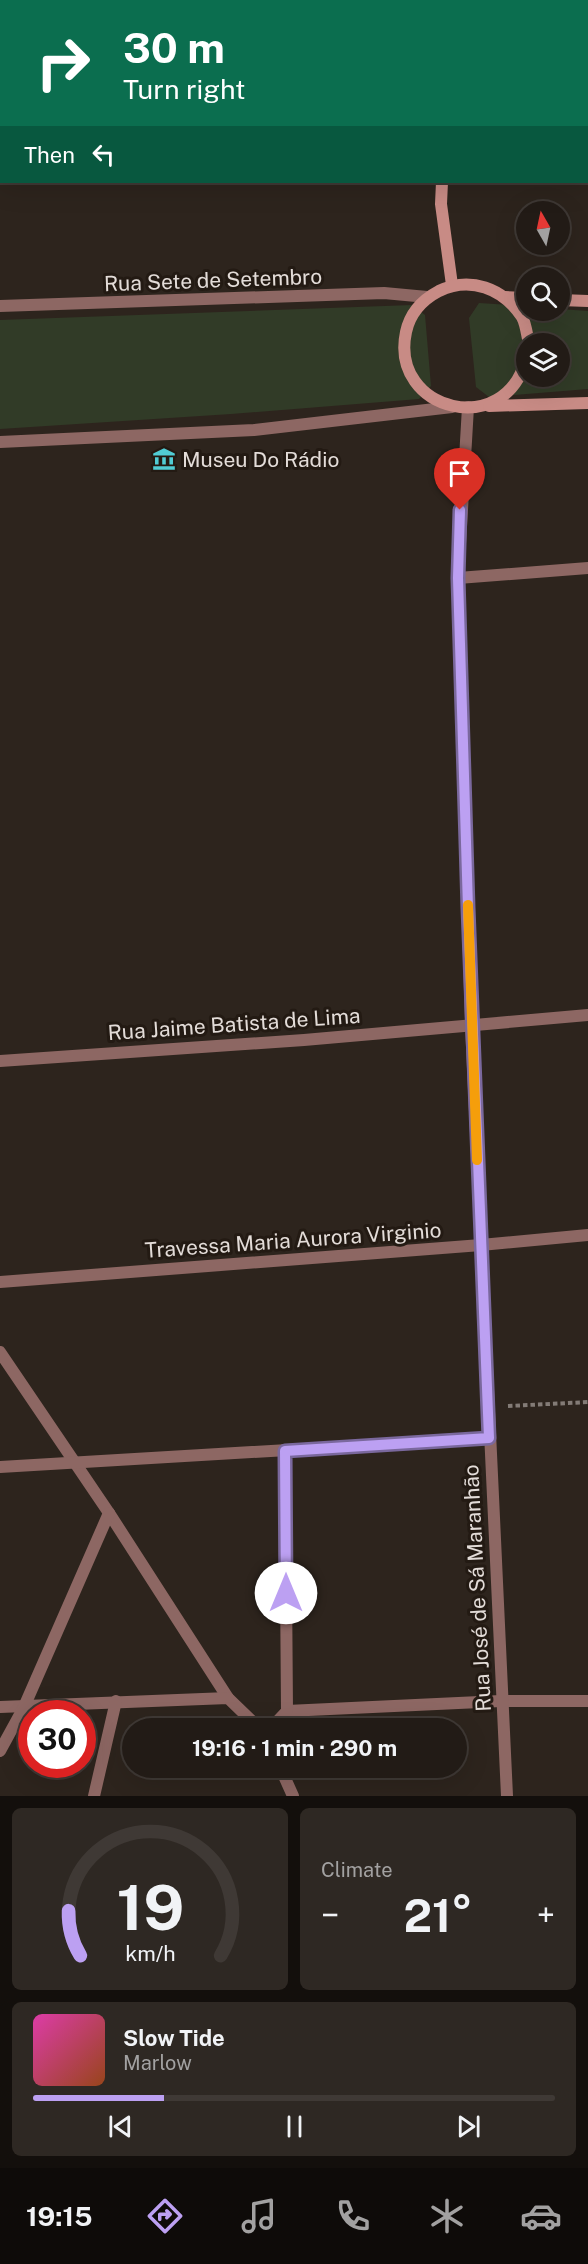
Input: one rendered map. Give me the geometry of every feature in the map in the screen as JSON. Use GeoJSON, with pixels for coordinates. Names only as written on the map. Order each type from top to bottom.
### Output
{"type":"FeatureCollection","features":[{"type":"Feature","properties":{"kind":"street"},"geometry":{"type":"LineString","coordinates":[[442,183],[441,204],[452,285]]}},
{"type":"Feature","properties":{"kind":"street"},"geometry":{"type":"LineString","coordinates":[[452,407],[427,395],[409,373],[403,346],[409,319],[427,297],[452,285],[480,285],[506,297],[516,298]]}},
{"type":"Feature","properties":{"kind":"street","name":"Rua Sete de Setembro"},"geometry":{"type":"LineString","coordinates":[[0,306],[384,294],[427,297]]}},
{"type":"Feature","properties":{"kind":"street"},"geometry":{"type":"LineString","coordinates":[[506,297],[523,319],[526,333]]}},
{"type":"Feature","properties":{"kind":"street"},"geometry":{"type":"LineString","coordinates":[[570,300],[588,301]]}},
{"type":"Feature","properties":{"kind":"street"},"geometry":{"type":"LineString","coordinates":[[488,406],[505,395],[516,382]]}},
{"type":"Feature","properties":{"kind":"street"},"geometry":{"type":"LineString","coordinates":[[0,442],[254,430],[452,407],[588,403]]}},
{"type":"Feature","properties":{"kind":"street","name":"Rua José de Sá Maranhão"},"geometry":{"type":"LineString","coordinates":[[468,406],[458,578],[471,1026],[507,1796]]}},
{"type":"Feature","properties":{"kind":"street"},"geometry":{"type":"LineString","coordinates":[[458,578],[588,568]]}},
{"type":"Feature","properties":{"kind":"street","name":"Rua Jaime Batista de Lima"},"geometry":{"type":"LineString","coordinates":[[0,1061],[471,1026],[588,1015]]}},
{"type":"Feature","properties":{"kind":"street","name":"Travessa Maria Aurora Virginio"},"geometry":{"type":"LineString","coordinates":[[0,1282],[588,1235]]}},
{"type":"Feature","properties":{"kind":"street"},"geometry":{"type":"LineString","coordinates":[[0,1352],[109,1513],[228,1698],[249,1718]]}},
{"type":"Feature","properties":{"kind":"street"},"geometry":{"type":"LineString","coordinates":[[0,1467],[489,1438]]}},
{"type":"Feature","properties":{"kind":"street"},"geometry":{"type":"LineString","coordinates":[[280,1718],[287,1711],[285,1451]]}},
{"type":"Feature","properties":{"kind":"street"},"geometry":{"type":"LineString","coordinates":[[27,1700],[109,1513]]}},
{"type":"Feature","properties":{"kind":"street"},"geometry":{"type":"LineString","coordinates":[[96,1702],[228,1698]]}},
{"type":"Feature","properties":{"kind":"street"},"geometry":{"type":"LineString","coordinates":[[94,1796],[116,1701]]}},
{"type":"Feature","properties":{"kind":"street"},"geometry":{"type":"LineString","coordinates":[[287,1711],[501,1701],[588,1701]]}},
{"type":"Feature","properties":{"kind":"street"},"geometry":{"type":"LineString","coordinates":[[0,1707],[18,1707]]}},
{"type":"Feature","properties":{"kind":"street"},"geometry":{"type":"LineString","coordinates":[[0,1751],[18,1718]]}},
{"type":"Feature","properties":{"kind":"street"},"geometry":{"type":"LineString","coordinates":[[285,1778],[293,1796]]}},
{"type":"Feature","properties":{"kind":"path"},"geometry":{"type":"LineString","coordinates":[[489,1407],[588,1402]]}},
{"type":"Feature","properties":{"kind":"green space"},"geometry":{"type":"Polygon","coordinates":[[[479,303],[516,305],[516,321],[570,321],[570,310],[588,311],[588,389],[489,397],[476,387],[469,318],[479,303]]]}},
{"type":"Feature","properties":{"kind":"green space"},"geometry":{"type":"Polygon","coordinates":[[[412,305],[425,315],[431,386],[419,399],[0,429],[0,320],[412,305]]]}},
{"type":"Feature","properties":{"kind":"slow traffic"},"geometry":{"type":"LineString","coordinates":[[468,905],[477,1160]]}},
{"type":"Feature","properties":{"kind":"place","name":"Museu Do Rádio"},"geometry":{"type":"Point","coordinates":[164,459]}},
{"type":"Feature","properties":{"kind":"route"},"geometry":{"type":"LineString","coordinates":[[286,1593],[285,1451],[489,1438],[472,1048],[458,578],[460,510]]}}]}
